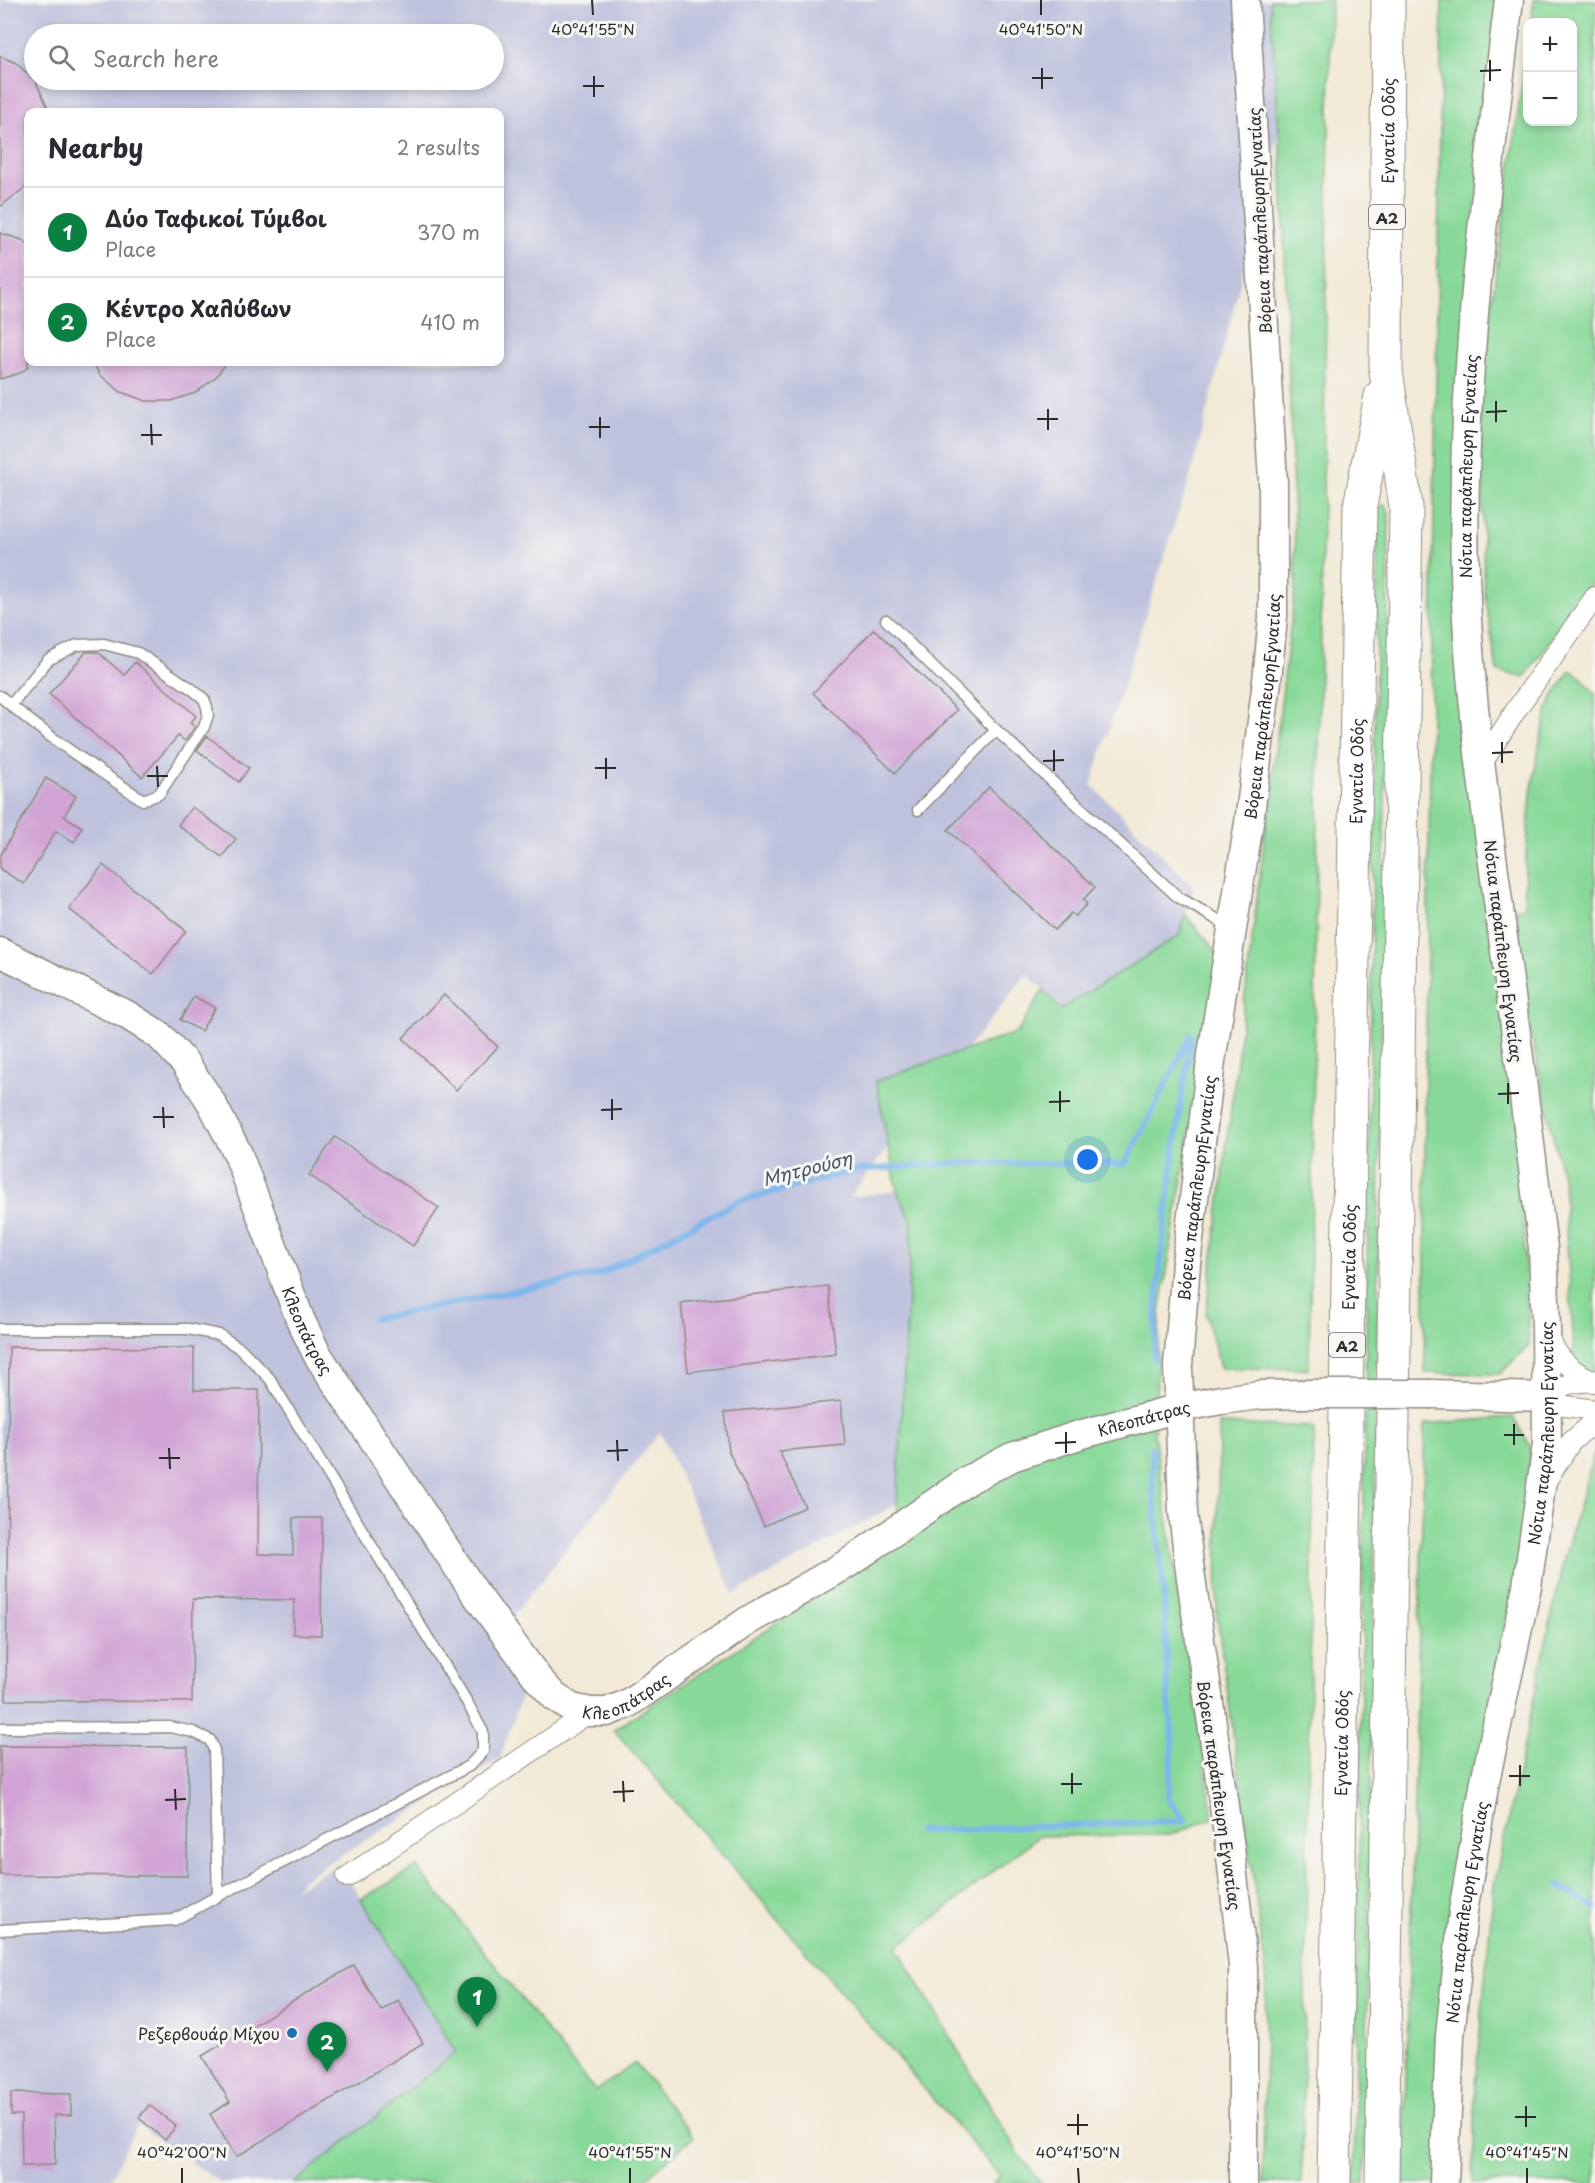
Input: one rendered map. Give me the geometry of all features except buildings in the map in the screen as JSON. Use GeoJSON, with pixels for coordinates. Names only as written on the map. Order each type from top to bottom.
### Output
{"type":"FeatureCollection","features":[{"type":"Feature","properties":{"kind":"highway","name":"Εγνατία Οδός"},"geometry":{"type":"LineString","coordinates":[[1382,2183],[1406,507],[1386,370],[1388,0]]}},
{"type":"Feature","properties":{"kind":"highway","name":"Εγνατία Οδός"},"geometry":{"type":"LineString","coordinates":[[1334,2183],[1360,506],[1386,370]]}},
{"type":"Feature","properties":{"kind":"street","name":"Βόρεια παράπλευρηΕγνατίας"},"geometry":{"type":"LineString","coordinates":[[1179,1408],[1178,1366],[1186,1263],[1211,1061],[1249,824],[1273,617],[1273,482],[1245,0]]}},
{"type":"Feature","properties":{"kind":"street","name":"Νότια παράπλευρη Εγνατίας"},"geometry":{"type":"LineString","coordinates":[[1444,2183],[1450,2036],[1463,1912],[1489,1758],[1527,1586],[1547,1444],[1546,1328],[1542,1237],[1479,768],[1465,573],[1465,470],[1476,279],[1509,0]]}},
{"type":"Feature","properties":{"kind":"street"},"geometry":{"type":"LineString","coordinates":[[1479,768],[1516,710],[1595,597]]}},
{"type":"Feature","properties":{"kind":"street","name":"Κλεοπάτρας"},"geometry":{"type":"LineString","coordinates":[[0,952],[135,1019],[159,1035],[185,1063],[211,1101],[238,1154],[303,1326],[330,1375],[511,1645],[555,1697],[572,1708],[590,1712],[614,1711],[627,1704],[719,1639],[847,1564],[948,1493],[991,1467],[1012,1457],[1079,1435],[1179,1408],[1260,1395],[1431,1394],[1546,1397]]}},
{"type":"Feature","properties":{"kind":"street"},"geometry":{"type":"LineString","coordinates":[[1546,1328],[1552,1346],[1563,1362],[1595,1382]]}},
{"type":"Feature","properties":{"kind":"street"},"geometry":{"type":"LineString","coordinates":[[1595,1382],[1569,1383],[1546,1397],[1566,1406],[1595,1410]]}},
{"type":"Feature","properties":{"kind":"street","name":"Βόρεια παράπλευρη Εγνατίας"},"geometry":{"type":"LineString","coordinates":[[1179,1408],[1183,1512],[1230,1848],[1243,1966],[1243,2183]]}},
{"type":"Feature","properties":{"kind":"street"},"geometry":{"type":"LineString","coordinates":[[1541,1488],[1571,1442],[1595,1421]]}},
{"type":"Feature","properties":{"kind":"street"},"geometry":{"type":"LineString","coordinates":[[347,1877],[590,1712]]}},
{"type":"Feature","properties":{"kind":"lane"},"geometry":{"type":"LineString","coordinates":[[886,620],[996,730],[1178,897],[1232,928]]}},
{"type":"Feature","properties":{"kind":"lane"},"geometry":{"type":"LineString","coordinates":[[0,696],[11,705],[62,746],[143,800],[159,794],[169,781],[204,728],[207,715],[204,699],[192,689],[138,653],[104,645],[76,645],[48,660],[11,705]]}},
{"type":"Feature","properties":{"kind":"lane"},"geometry":{"type":"LineString","coordinates":[[918,810],[996,730]]}},
{"type":"Feature","properties":{"kind":"lane"},"geometry":{"type":"LineString","coordinates":[[0,1329],[188,1329],[219,1335],[240,1349],[270,1379],[468,1702],[483,1732],[483,1751],[469,1766],[174,1920],[0,1930]]}},
{"type":"Feature","properties":{"kind":"lane"},"geometry":{"type":"LineString","coordinates":[[0,1728],[170,1727],[193,1732],[210,1740],[214,1750],[218,1896]]}},
{"type":"Feature","properties":{"kind":"shaded area"},"geometry":{"type":"Polygon","coordinates":[[[0,0],[1313,0],[1191,474],[1091,785],[1194,887],[1179,936],[1062,1007],[1027,974],[849,1197],[897,1191],[912,1222],[897,1504],[734,1594],[660,1432],[493,1641],[525,1686],[500,1758],[304,1878],[294,1890],[339,1863],[456,2052],[294,2183],[221,2183],[137,2124],[109,2183],[0,2183],[0,0]]]}},
{"type":"Feature","properties":{"kind":"green space"},"geometry":{"type":"Polygon","coordinates":[[[1270,0],[1331,0],[1309,1369],[1220,1368],[1206,1313],[1296,581],[1282,171],[1270,0]]]}},
{"type":"Feature","properties":{"kind":"green space"},"geometry":{"type":"Polygon","coordinates":[[[1442,0],[1515,0],[1454,531],[1518,1120],[1529,1345],[1500,1374],[1425,1373],[1425,1097],[1442,0]]]}},
{"type":"Feature","properties":{"kind":"green space"},"geometry":{"type":"Polygon","coordinates":[[[1534,0],[1595,0],[1595,578],[1524,678],[1497,671],[1484,588],[1480,391],[1523,74],[1523,126],[1577,126],[1577,18],[1532,18],[1534,0]]]}},
{"type":"Feature","properties":{"kind":"green space"},"geometry":{"type":"Polygon","coordinates":[[[1384,505],[1389,512],[1365,2183],[1354,2183],[1378,512],[1379,507],[1384,505]]]}},
{"type":"Feature","properties":{"kind":"green space"},"geometry":{"type":"Polygon","coordinates":[[[1570,670],[1582,678],[1595,694],[1595,1376],[1575,1367],[1563,1181],[1530,1030],[1515,909],[1524,908],[1531,794],[1540,741],[1550,702],[1570,670]]]}},
{"type":"Feature","properties":{"kind":"green space"},"geometry":{"type":"Polygon","coordinates":[[[1185,914],[1219,955],[1160,1313],[1154,1433],[1213,1818],[1170,1835],[1039,1836],[897,1947],[1018,2153],[1041,2183],[992,2183],[1000,2176],[614,1730],[902,1540],[897,1504],[912,1222],[897,1191],[876,1081],[1018,1032],[1043,990],[1061,1009],[1179,936],[1185,914]]]}},
{"type":"Feature","properties":{"kind":"green space"},"geometry":{"type":"Polygon","coordinates":[[[1513,1417],[1531,1447],[1516,1604],[1437,2183],[1403,2183],[1425,1424],[1513,1417]]]}},
{"type":"Feature","properties":{"kind":"green space"},"geometry":{"type":"Polygon","coordinates":[[[1219,1424],[1314,1427],[1302,2183],[1263,2183],[1266,1972],[1217,1616],[1219,1424]]]}},
{"type":"Feature","properties":{"kind":"green space"},"geometry":{"type":"Polygon","coordinates":[[[1595,1450],[1595,2183],[1473,2183],[1475,2084],[1494,1885],[1564,1558],[1595,1450]]]}},
{"type":"Feature","properties":{"kind":"green space"},"geometry":{"type":"Polygon","coordinates":[[[417,1867],[595,2091],[635,2063],[694,2137],[640,2183],[294,2183],[456,2052],[361,1899],[417,1867]]]}},
{"type":"Feature","properties":{"kind":"waterway","name":"Μητρούση"},"geometry":{"type":"LineString","coordinates":[[374,1319],[600,1274],[739,1201],[857,1170],[958,1163],[1125,1164],[1191,1035]]}},
{"type":"Feature","properties":{"kind":"waterway"},"geometry":{"type":"LineString","coordinates":[[1154,1360],[1164,1230],[1191,1038]]}},
{"type":"Feature","properties":{"kind":"waterway"},"geometry":{"type":"LineString","coordinates":[[1152,1448],[1153,1488],[1164,1595],[1167,1681],[1173,1742],[1168,1799],[1185,1821]]}},
{"type":"Feature","properties":{"kind":"waterway"},"geometry":{"type":"LineString","coordinates":[[919,1831],[1185,1821]]}},
{"type":"Feature","properties":{"kind":"waterway"},"geometry":{"type":"LineString","coordinates":[[1559,1886],[1595,1908]]}},
{"type":"Feature","properties":{"kind":"place","name":"Δύο Ταφικοί Τύμβοι"},"geometry":{"type":"Point","coordinates":[477,2027]}},
{"type":"Feature","properties":{"kind":"place","name":"Ρεζερβουάρ Μίχου"},"geometry":{"type":"Point","coordinates":[292,2033]}},
{"type":"Feature","properties":{"kind":"place","name":"Κέντρο Χαλύβων"},"geometry":{"type":"Point","coordinates":[327,2072]}}]}
